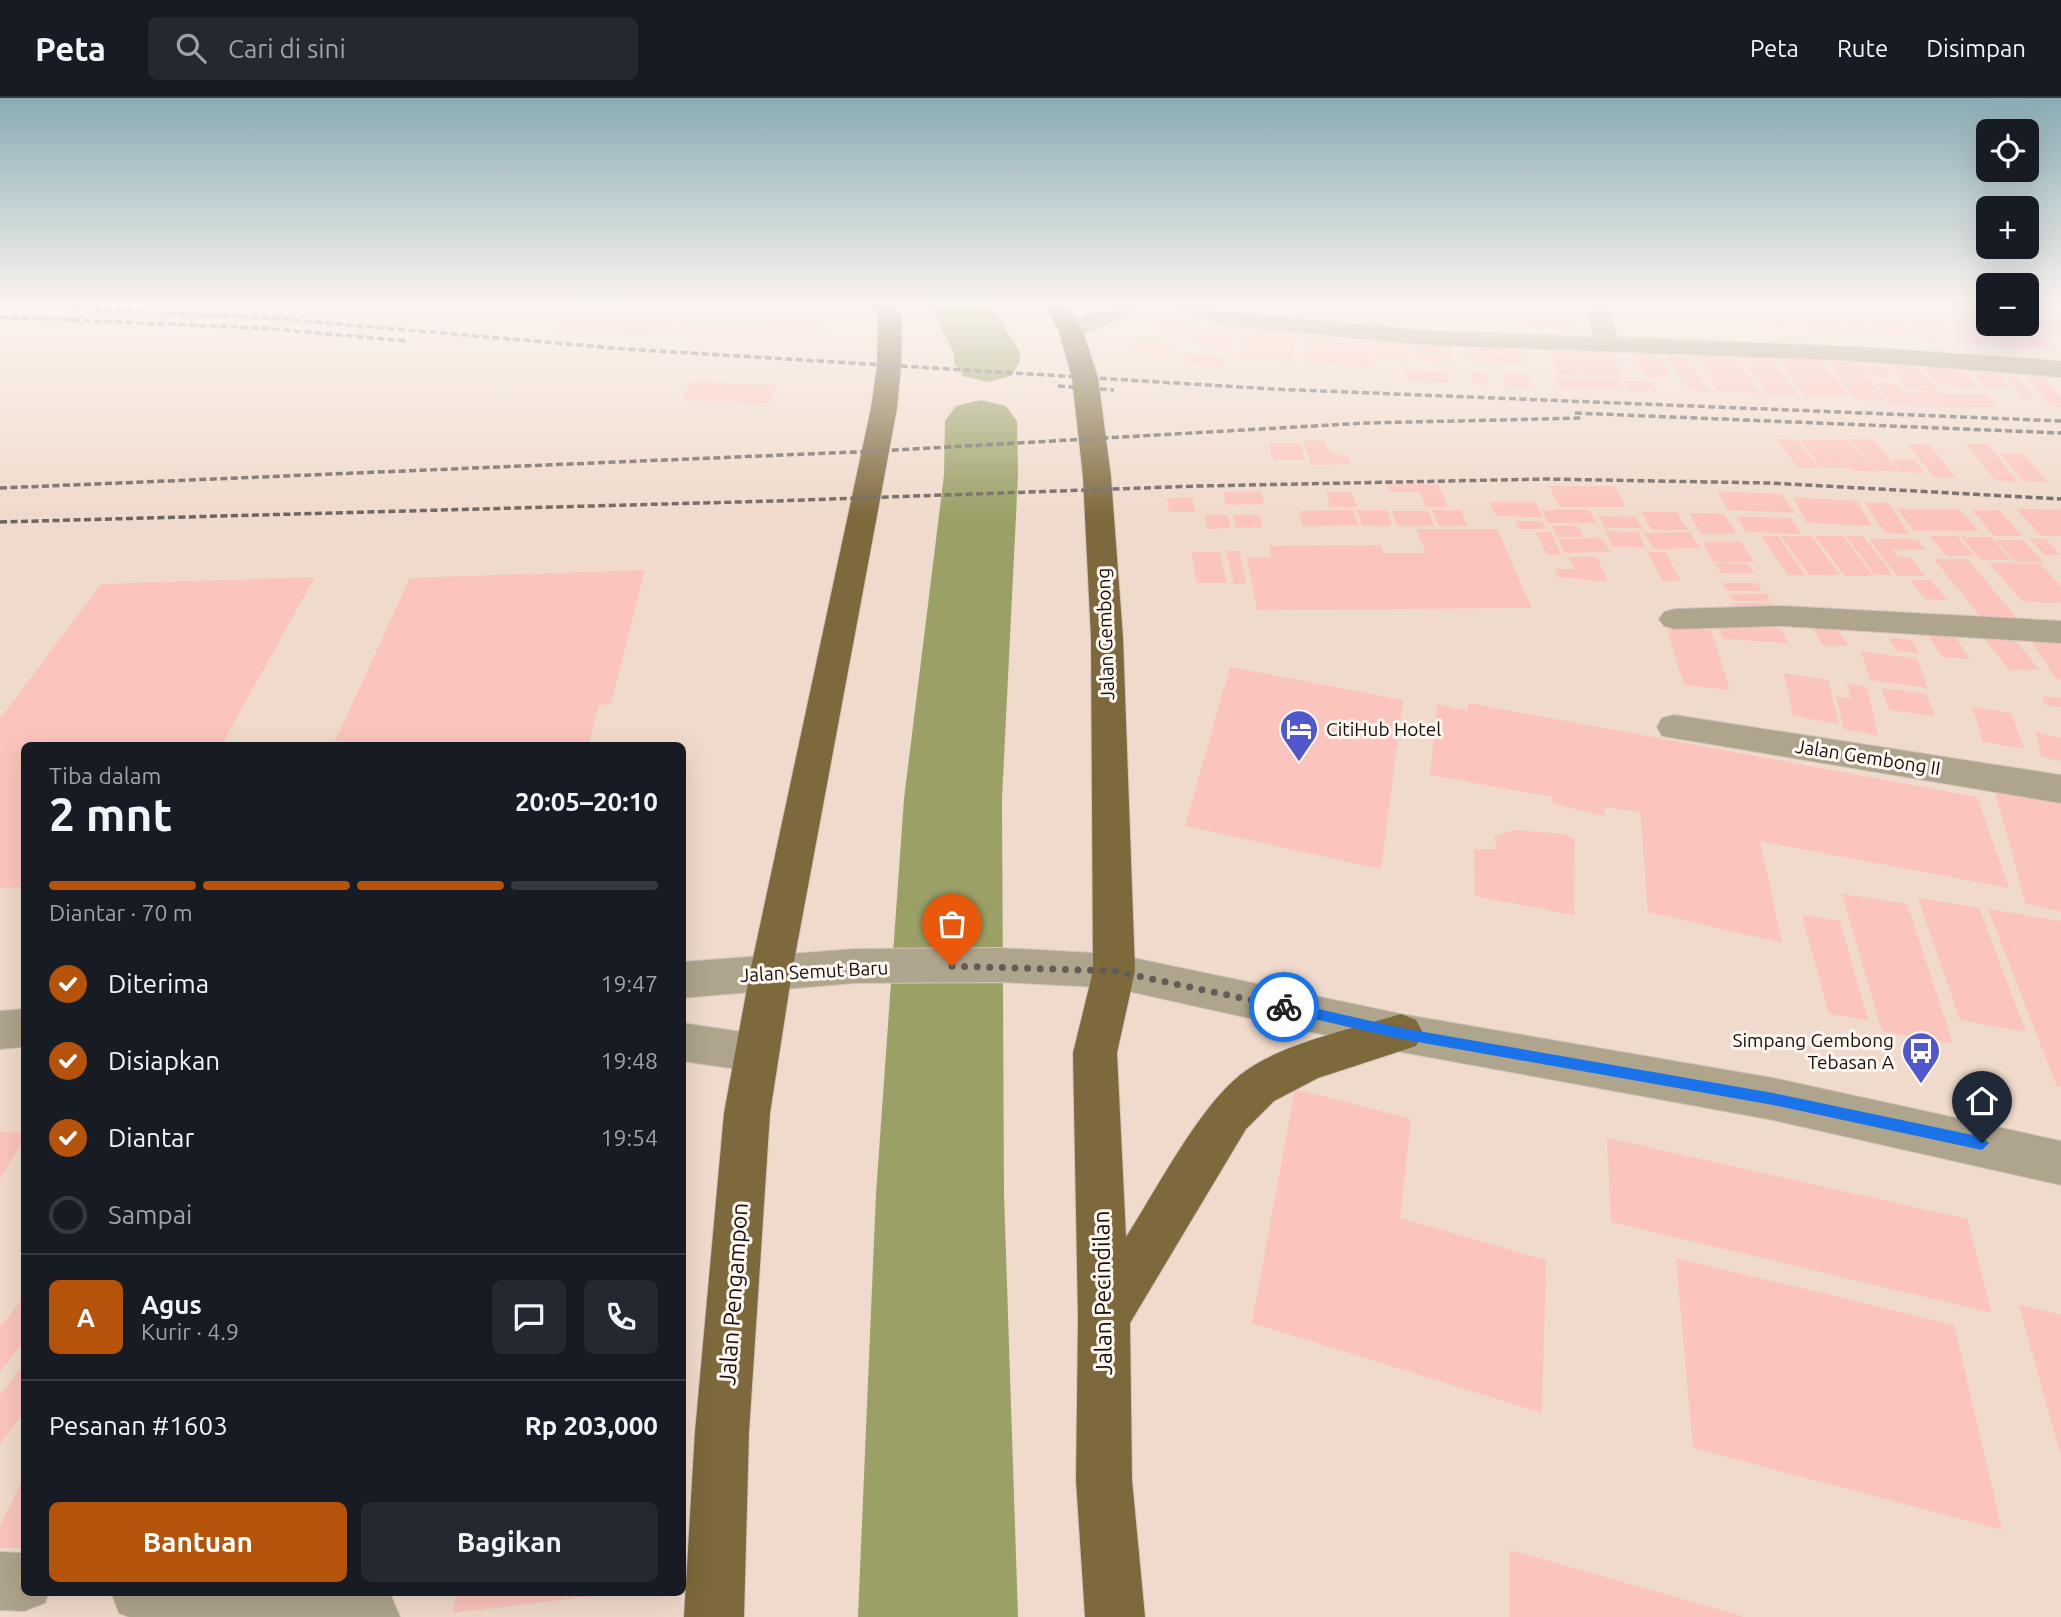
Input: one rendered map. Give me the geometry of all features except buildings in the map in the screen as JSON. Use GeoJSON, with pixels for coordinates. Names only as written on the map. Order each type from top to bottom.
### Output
{"type":"FeatureCollection","features":[{"type":"Feature","properties":{"kind":"main road"},"geometry":{"type":"LineString","coordinates":[[771,972],[884,408],[888,376]]}},
{"type":"Feature","properties":{"kind":"main road","name":"Jalan Gembong"},"geometry":{"type":"LineString","coordinates":[[1085,376],[1097,477],[1107,638],[1114,971]]}},
{"type":"Feature","properties":{"kind":"main road","name":"Jalan Pecindilan"},"geometry":{"type":"LineString","coordinates":[[1114,971],[1095,1053],[1104,1318],[1104,1480],[1115,1617]]}},
{"type":"Feature","properties":{"kind":"main road","name":"Jalan Pengampon"},"geometry":{"type":"LineString","coordinates":[[714,1617],[722,1432],[747,1113],[771,972]]}},
{"type":"Feature","properties":{"kind":"main road"},"geometry":{"type":"LineString","coordinates":[[1104,1318],[1230,1114],[1258,1087],[1306,1062],[1401,1033]]}},
{"type":"Feature","properties":{"kind":"street"},"geometry":{"type":"LineString","coordinates":[[1675,619],[1782,616],[2061,632]]}},
{"type":"Feature","properties":{"kind":"street","name":"Jalan Gembong II"},"geometry":{"type":"LineString","coordinates":[[1674,727],[2061,789]]}},
{"type":"Feature","properties":{"kind":"street","name":"Jalan Semut Baru"},"geometry":{"type":"LineString","coordinates":[[686,980],[855,966],[1000,965],[1114,971],[1401,1033],[1773,1099],[2061,1163]]}},
{"type":"Feature","properties":{"kind":"street"},"geometry":{"type":"LineString","coordinates":[[0,1030],[21,1028]]}},
{"type":"Feature","properties":{"kind":"street"},"geometry":{"type":"LineString","coordinates":[[686,1043],[756,1053]]}},
{"type":"Feature","properties":{"kind":"street"},"geometry":{"type":"LineString","coordinates":[[0,1581],[21,1583]]}},
{"type":"Feature","properties":{"kind":"street"},"geometry":{"type":"LineString","coordinates":[[199,1596],[370,1617]]}},
{"type":"Feature","properties":{"kind":"shaded area"},"geometry":{"type":"Polygon","coordinates":[[[0,376],[2061,376],[2061,1617],[0,1617],[0,376]]]}},
{"type":"Feature","properties":{"kind":"waterway"},"geometry":{"type":"LineString","coordinates":[[938,1617],[940,1194],[953,799],[981,475],[981,421]]}},
{"type":"Feature","properties":{"kind":"railway"},"geometry":{"type":"LineString","coordinates":[[1061,376],[1273,389],[2061,421]]}},
{"type":"Feature","properties":{"kind":"railway"},"geometry":{"type":"LineString","coordinates":[[1058,386],[1114,390]]}},
{"type":"Feature","properties":{"kind":"railway"},"geometry":{"type":"LineString","coordinates":[[1575,413],[2061,433]]}},
{"type":"Feature","properties":{"kind":"railway"},"geometry":{"type":"LineString","coordinates":[[0,488],[878,451],[1366,423],[1584,418]]}},
{"type":"Feature","properties":{"kind":"railway"},"geometry":{"type":"LineString","coordinates":[[0,522],[775,501],[1199,486],[1546,479],[1770,483],[2061,499]]}},
{"type":"Feature","properties":{"kind":"way so far"},"geometry":{"type":"LineString","coordinates":[[952,966],[1000,965],[1114,971],[1163,979],[1284,1007]]}},
{"type":"Feature","properties":{"kind":"place","name":"CitiHub Hotel"},"geometry":{"type":"Point","coordinates":[1299,763]}},
{"type":"Feature","properties":{"kind":"place","name":"Simpang Gembong Tebasan A"},"geometry":{"type":"Point","coordinates":[1921,1085]}},
{"type":"Feature","properties":{"kind":"route"},"geometry":{"type":"LineString","coordinates":[[1284,1007],[1401,1033],[1773,1099],[1982,1143]]}}]}
